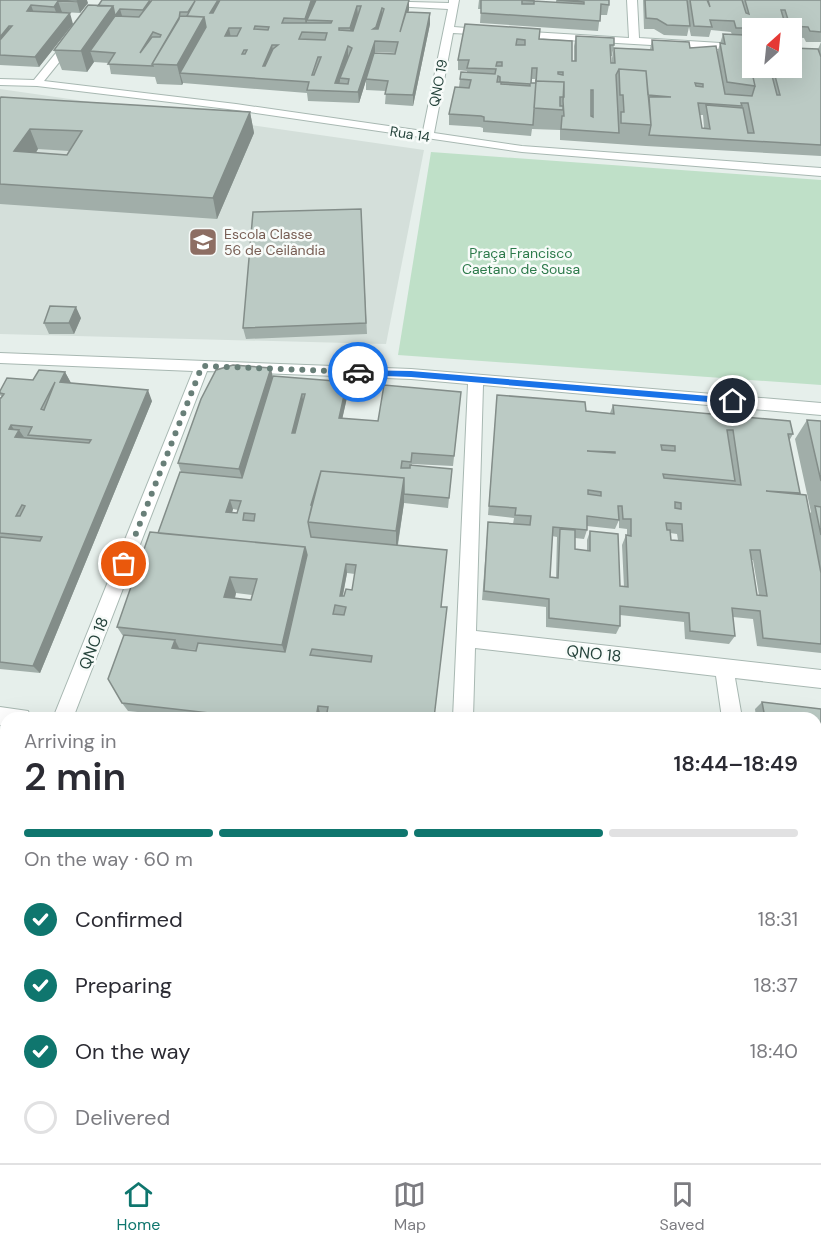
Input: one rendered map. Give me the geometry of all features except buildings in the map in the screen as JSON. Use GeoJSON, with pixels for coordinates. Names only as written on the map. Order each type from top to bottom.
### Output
{"type":"FeatureCollection","features":[{"type":"Feature","properties":{"kind":"street","name":"QNO 19"},"geometry":{"type":"LineString","coordinates":[[337,0],[453,3],[428,137]]}},
{"type":"Feature","properties":{"kind":"street"},"geometry":{"type":"LineString","coordinates":[[632,0],[634,41]]}},
{"type":"Feature","properties":{"kind":"street"},"geometry":{"type":"LineString","coordinates":[[37,83],[82,28]]}},
{"type":"Feature","properties":{"kind":"street"},"geometry":{"type":"LineString","coordinates":[[449,30],[495,33]]}},
{"type":"Feature","properties":{"kind":"street"},"geometry":{"type":"LineString","coordinates":[[507,33],[742,47]]}},
{"type":"Feature","properties":{"kind":"street","name":"Rua 14"},"geometry":{"type":"LineString","coordinates":[[0,82],[37,83],[236,107],[522,149],[821,172]]}},
{"type":"Feature","properties":{"kind":"street"},"geometry":{"type":"LineString","coordinates":[[0,358],[411,374],[821,409]]}},
{"type":"Feature","properties":{"kind":"street","name":"QNO 18"},"geometry":{"type":"LineString","coordinates":[[65,712],[202,366]]}},
{"type":"Feature","properties":{"kind":"street"},"geometry":{"type":"LineString","coordinates":[[463,712],[476,380]]}},
{"type":"Feature","properties":{"kind":"street","name":"QNO 18"},"geometry":{"type":"LineString","coordinates":[[465,638],[821,678]]}},
{"type":"Feature","properties":{"kind":"street"},"geometry":{"type":"LineString","coordinates":[[724,668],[731,712]]}},
{"type":"Feature","properties":{"kind":"shaded area","name":"Escola Classe 56 de Ceilândia"},"geometry":{"type":"Polygon","coordinates":[[[0,89],[424,150],[386,344],[0,334],[0,89]]]}},
{"type":"Feature","properties":{"kind":"green space","name":"Praça Francisco Caetano de Sousa"},"geometry":{"type":"Polygon","coordinates":[[[431,152],[821,180],[821,385],[398,355],[431,152]]]}},
{"type":"Feature","properties":{"kind":"way so far"},"geometry":{"type":"LineString","coordinates":[[124,564],[202,366],[358,372]]}},
{"type":"Feature","properties":{"kind":"place","name":"Escola Classe 56 de Ceilândia"},"geometry":{"type":"Point","coordinates":[203,242]}},
{"type":"Feature","properties":{"kind":"route"},"geometry":{"type":"LineString","coordinates":[[358,372],[411,374],[733,401]]}}]}
